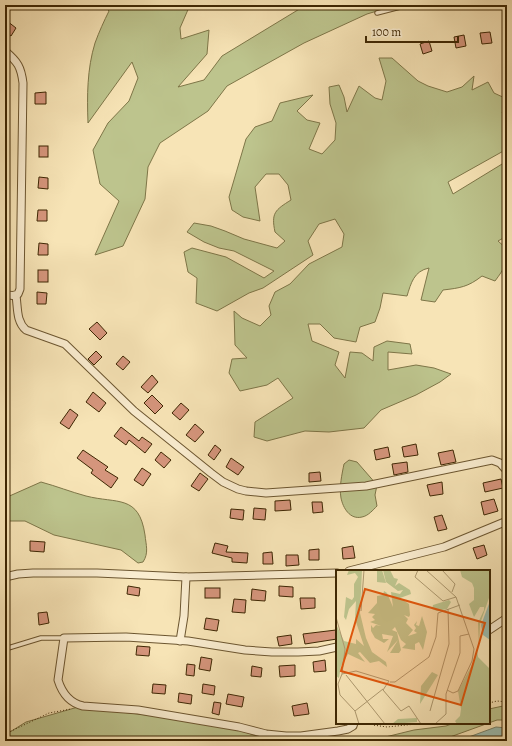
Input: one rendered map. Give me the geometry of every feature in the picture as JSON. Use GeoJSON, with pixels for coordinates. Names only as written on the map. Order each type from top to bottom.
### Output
{"type":"FeatureCollection","features":[{"type":"Feature","properties":{"kind":"street"},"geometry":{"type":"LineString","coordinates":[[5,50],[18,64],[23,83],[20,288],[16,296],[18,315],[22,326],[26,330],[65,344],[134,411],[211,473],[223,482],[238,489],[266,493],[366,486],[492,460],[500,463],[507,471]]}},
{"type":"Feature","properties":{"kind":"street"},"geometry":{"type":"LineString","coordinates":[[5,293],[11,296],[16,296]]}},
{"type":"Feature","properties":{"kind":"street"},"geometry":{"type":"LineString","coordinates":[[353,570],[444,547],[507,521]]}},
{"type":"Feature","properties":{"kind":"street"},"geometry":{"type":"LineString","coordinates":[[5,578],[18,574],[33,573],[89,573],[186,577],[336,573]]}},
{"type":"Feature","properties":{"kind":"street"},"geometry":{"type":"LineString","coordinates":[[180,641],[184,616],[186,577]]}},
{"type":"Feature","properties":{"kind":"street"},"geometry":{"type":"LineString","coordinates":[[490,629],[507,618]]}},
{"type":"Feature","properties":{"kind":"street"},"geometry":{"type":"LineString","coordinates":[[336,647],[319,651],[272,652],[245,650],[188,641],[126,637],[64,638],[58,680],[60,686],[69,699],[75,704],[83,706],[138,710],[239,727],[266,734],[302,736],[348,729],[354,724]]}},
{"type":"Feature","properties":{"kind":"lane"},"geometry":{"type":"LineString","coordinates":[[377,13],[408,5]]}},
{"type":"Feature","properties":{"kind":"lane"},"geometry":{"type":"LineString","coordinates":[[5,649],[41,638],[64,638]]}},
{"type":"Feature","properties":{"kind":"path"},"geometry":{"type":"LineString","coordinates":[[490,703],[497,701],[507,702]]}},
{"type":"Feature","properties":{"kind":"path"},"geometry":{"type":"LineString","coordinates":[[5,734],[49,713],[83,706]]}},
{"type":"Feature","properties":{"kind":"path"},"geometry":{"type":"LineString","coordinates":[[373,724],[387,726],[413,724]]}},
{"type":"Feature","properties":{"kind":"green space"},"geometry":{"type":"Polygon","coordinates":[[[104,5],[190,5],[180,28],[181,39],[209,30],[207,54],[178,87],[204,80],[222,56],[306,5],[397,5],[367,14],[304,43],[227,86],[208,111],[160,143],[148,167],[145,199],[123,246],[95,255],[119,201],[100,184],[93,150],[108,123],[129,101],[138,78],[132,62],[88,123],[89,73],[92,53],[109,11],[104,5]]]}},
{"type":"Feature","properties":{"kind":"green space"},"geometry":{"type":"Polygon","coordinates":[[[379,58],[392,58],[418,81],[447,92],[462,87],[474,76],[472,90],[488,82],[494,93],[507,99],[507,104],[502,113],[507,113],[507,149],[448,182],[453,194],[507,161],[507,236],[498,241],[507,249],[506,263],[495,281],[482,276],[472,283],[464,286],[443,290],[435,302],[421,300],[429,268],[420,272],[414,278],[407,296],[383,293],[375,322],[360,327],[356,342],[334,338],[320,324],[308,324],[312,341],[339,352],[335,365],[345,378],[350,352],[362,353],[373,361],[374,347],[387,341],[410,344],[412,354],[388,352],[388,370],[416,365],[434,368],[451,374],[440,382],[416,395],[381,410],[364,428],[329,432],[305,431],[267,441],[254,437],[255,422],[293,398],[278,378],[267,385],[240,391],[229,373],[232,359],[247,358],[235,345],[234,311],[242,318],[260,326],[271,315],[269,306],[275,292],[290,284],[309,264],[342,247],[344,234],[335,219],[319,224],[308,241],[313,255],[263,288],[249,293],[217,311],[196,303],[197,278],[188,272],[184,252],[192,248],[226,257],[264,278],[274,271],[234,251],[219,248],[204,242],[187,232],[194,223],[211,226],[244,239],[277,248],[285,241],[275,232],[274,216],[281,207],[291,200],[288,185],[279,174],[266,174],[255,187],[260,221],[243,217],[232,210],[229,197],[246,139],[255,127],[272,121],[280,103],[313,95],[297,111],[307,120],[320,123],[309,149],[322,154],[335,140],[336,123],[330,104],[329,87],[339,85],[344,97],[347,112],[359,86],[375,98],[382,100],[386,81],[379,58]]]}},
{"type":"Feature","properties":{"kind":"green space"},"geometry":{"type":"Polygon","coordinates":[[[349,460],[357,462],[377,485],[375,495],[377,506],[362,517],[354,517],[345,509],[340,494],[344,464],[349,460]]]}},
{"type":"Feature","properties":{"kind":"green space"},"geometry":{"type":"Polygon","coordinates":[[[41,482],[86,496],[125,503],[132,507],[138,513],[145,535],[147,552],[143,562],[138,563],[121,550],[54,535],[25,521],[5,521],[5,498],[41,482]]]}},
{"type":"Feature","properties":{"kind":"green space"},"geometry":{"type":"Polygon","coordinates":[[[507,706],[507,720],[497,720],[490,723],[490,709],[507,706]]]}},
{"type":"Feature","properties":{"kind":"green space"},"geometry":{"type":"Polygon","coordinates":[[[78,707],[229,726],[270,741],[5,741],[5,735],[26,722],[78,707]]]}},
{"type":"Feature","properties":{"kind":"green space"},"geometry":{"type":"Polygon","coordinates":[[[451,724],[486,724],[439,741],[369,741],[414,730],[451,724]]]}},
{"type":"Feature","properties":{"kind":"shaded area"},"geometry":{"type":"Polygon","coordinates":[[[496,727],[507,728],[507,741],[458,741],[496,727]]]}},
{"type":"Feature","properties":{"kind":"building"},"geometry":{"type":"Polygon","coordinates":[[[7,21],[16,28],[11,36],[5,32],[5,24],[7,21]]]}},
{"type":"Feature","properties":{"kind":"building"},"geometry":{"type":"Polygon","coordinates":[[[490,32],[492,43],[482,44],[480,33],[490,32]]]}},
{"type":"Feature","properties":{"kind":"building"},"geometry":{"type":"Polygon","coordinates":[[[464,35],[466,46],[456,48],[454,37],[464,35]]]}},
{"type":"Feature","properties":{"kind":"building"},"geometry":{"type":"Polygon","coordinates":[[[429,41],[432,51],[423,54],[420,44],[429,41]]]}},
{"type":"Feature","properties":{"kind":"building"},"geometry":{"type":"Polygon","coordinates":[[[46,92],[46,104],[35,104],[35,93],[46,92]]]}},
{"type":"Feature","properties":{"kind":"building"},"geometry":{"type":"Polygon","coordinates":[[[39,146],[48,146],[48,157],[39,157],[39,146]]]}},
{"type":"Feature","properties":{"kind":"building"},"geometry":{"type":"Polygon","coordinates":[[[39,177],[48,178],[48,189],[38,188],[39,177]]]}},
{"type":"Feature","properties":{"kind":"building"},"geometry":{"type":"Polygon","coordinates":[[[38,210],[47,210],[47,221],[37,221],[38,210]]]}},
{"type":"Feature","properties":{"kind":"building"},"geometry":{"type":"Polygon","coordinates":[[[39,243],[48,244],[48,255],[38,255],[39,243]]]}},
{"type":"Feature","properties":{"kind":"building"},"geometry":{"type":"Polygon","coordinates":[[[38,270],[48,270],[48,282],[38,282],[38,270]]]}},
{"type":"Feature","properties":{"kind":"building"},"geometry":{"type":"Polygon","coordinates":[[[37,292],[47,293],[46,304],[37,304],[37,292]]]}},
{"type":"Feature","properties":{"kind":"building"},"geometry":{"type":"Polygon","coordinates":[[[97,322],[107,333],[100,340],[89,329],[97,322]]]}},
{"type":"Feature","properties":{"kind":"building"},"geometry":{"type":"Polygon","coordinates":[[[96,351],[102,357],[94,365],[88,359],[96,351]]]}},
{"type":"Feature","properties":{"kind":"building"},"geometry":{"type":"Polygon","coordinates":[[[123,356],[130,362],[123,370],[116,364],[123,356]]]}},
{"type":"Feature","properties":{"kind":"building"},"geometry":{"type":"Polygon","coordinates":[[[152,375],[158,382],[148,393],[141,387],[152,375]]]}},
{"type":"Feature","properties":{"kind":"building"},"geometry":{"type":"Polygon","coordinates":[[[93,392],[106,403],[99,412],[86,402],[93,392]]]}},
{"type":"Feature","properties":{"kind":"building"},"geometry":{"type":"Polygon","coordinates":[[[152,395],[163,406],[155,414],[144,403],[152,395]]]}},
{"type":"Feature","properties":{"kind":"building"},"geometry":{"type":"Polygon","coordinates":[[[181,403],[189,410],[180,420],[172,413],[181,403]]]}},
{"type":"Feature","properties":{"kind":"building"},"geometry":{"type":"Polygon","coordinates":[[[70,409],[78,415],[69,429],[60,423],[70,409]]]}},
{"type":"Feature","properties":{"kind":"building"},"geometry":{"type":"Polygon","coordinates":[[[195,424],[204,432],[195,442],[186,435],[195,424]]]}},
{"type":"Feature","properties":{"kind":"building"},"geometry":{"type":"Polygon","coordinates":[[[121,427],[139,441],[142,437],[152,444],[145,453],[129,440],[126,445],[114,436],[121,427]]]}},
{"type":"Feature","properties":{"kind":"building"},"geometry":{"type":"Polygon","coordinates":[[[416,444],[418,455],[404,457],[402,447],[416,444]]]}},
{"type":"Feature","properties":{"kind":"building"},"geometry":{"type":"Polygon","coordinates":[[[215,445],[221,450],[214,460],[208,455],[215,445]]]}},
{"type":"Feature","properties":{"kind":"building"},"geometry":{"type":"Polygon","coordinates":[[[388,447],[390,457],[376,460],[374,450],[388,447]]]}},
{"type":"Feature","properties":{"kind":"building"},"geometry":{"type":"Polygon","coordinates":[[[83,450],[108,467],[105,470],[118,478],[111,488],[91,473],[93,470],[77,458],[83,450]]]}},
{"type":"Feature","properties":{"kind":"building"},"geometry":{"type":"Polygon","coordinates":[[[453,450],[456,462],[441,465],[438,453],[453,450]]]}},
{"type":"Feature","properties":{"kind":"building"},"geometry":{"type":"Polygon","coordinates":[[[161,452],[171,460],[164,468],[155,460],[161,452]]]}},
{"type":"Feature","properties":{"kind":"building"},"geometry":{"type":"Polygon","coordinates":[[[231,458],[244,467],[238,475],[226,467],[231,458]]]}},
{"type":"Feature","properties":{"kind":"building"},"geometry":{"type":"Polygon","coordinates":[[[407,462],[408,472],[394,475],[392,464],[407,462]]]}},
{"type":"Feature","properties":{"kind":"building"},"geometry":{"type":"Polygon","coordinates":[[[142,468],[151,474],[143,486],[134,480],[142,468]]]}},
{"type":"Feature","properties":{"kind":"building"},"geometry":{"type":"Polygon","coordinates":[[[320,472],[321,481],[309,482],[309,473],[320,472]]]}},
{"type":"Feature","properties":{"kind":"building"},"geometry":{"type":"Polygon","coordinates":[[[200,473],[208,479],[199,491],[191,486],[200,473]]]}},
{"type":"Feature","properties":{"kind":"building"},"geometry":{"type":"Polygon","coordinates":[[[501,479],[503,488],[485,492],[483,483],[501,479]]]}},
{"type":"Feature","properties":{"kind":"building"},"geometry":{"type":"Polygon","coordinates":[[[442,482],[443,494],[430,496],[427,485],[442,482]]]}},
{"type":"Feature","properties":{"kind":"building"},"geometry":{"type":"Polygon","coordinates":[[[494,499],[498,511],[484,515],[481,502],[494,499]]]}},
{"type":"Feature","properties":{"kind":"building"},"geometry":{"type":"Polygon","coordinates":[[[290,500],[291,510],[275,511],[275,501],[290,500]]]}},
{"type":"Feature","properties":{"kind":"building"},"geometry":{"type":"Polygon","coordinates":[[[312,502],[322,502],[323,512],[313,513],[312,502]]]}},
{"type":"Feature","properties":{"kind":"building"},"geometry":{"type":"Polygon","coordinates":[[[254,508],[266,509],[265,520],[253,519],[254,508]]]}},
{"type":"Feature","properties":{"kind":"building"},"geometry":{"type":"Polygon","coordinates":[[[231,509],[244,510],[243,520],[230,518],[231,509]]]}},
{"type":"Feature","properties":{"kind":"building"},"geometry":{"type":"Polygon","coordinates":[[[442,515],[447,529],[438,531],[434,517],[442,515]]]}},
{"type":"Feature","properties":{"kind":"building"},"geometry":{"type":"Polygon","coordinates":[[[30,541],[45,542],[44,552],[30,551],[30,541]]]}},
{"type":"Feature","properties":{"kind":"building"},"geometry":{"type":"Polygon","coordinates":[[[215,543],[228,546],[226,552],[248,553],[247,563],[232,562],[232,558],[212,553],[215,543]]]}},
{"type":"Feature","properties":{"kind":"building"},"geometry":{"type":"Polygon","coordinates":[[[484,545],[487,555],[477,559],[473,548],[484,545]]]}},
{"type":"Feature","properties":{"kind":"building"},"geometry":{"type":"Polygon","coordinates":[[[353,546],[355,558],[343,559],[342,548],[353,546]]]}},
{"type":"Feature","properties":{"kind":"building"},"geometry":{"type":"Polygon","coordinates":[[[319,549],[319,560],[309,560],[309,550],[319,549]]]}},
{"type":"Feature","properties":{"kind":"building"},"geometry":{"type":"Polygon","coordinates":[[[272,552],[273,564],[263,564],[263,553],[272,552]]]}},
{"type":"Feature","properties":{"kind":"building"},"geometry":{"type":"Polygon","coordinates":[[[286,555],[298,555],[299,565],[286,566],[286,555]]]}},
{"type":"Feature","properties":{"kind":"building"},"geometry":{"type":"Polygon","coordinates":[[[128,586],[140,588],[139,596],[127,594],[128,586]]]}},
{"type":"Feature","properties":{"kind":"building"},"geometry":{"type":"Polygon","coordinates":[[[279,586],[293,587],[293,597],[279,596],[279,586]]]}},
{"type":"Feature","properties":{"kind":"building"},"geometry":{"type":"Polygon","coordinates":[[[205,588],[220,588],[220,598],[205,598],[205,588]]]}},
{"type":"Feature","properties":{"kind":"building"},"geometry":{"type":"Polygon","coordinates":[[[252,589],[266,591],[265,601],[251,600],[252,589]]]}},
{"type":"Feature","properties":{"kind":"building"},"geometry":{"type":"Polygon","coordinates":[[[300,598],[315,598],[315,608],[301,609],[300,598]]]}},
{"type":"Feature","properties":{"kind":"building"},"geometry":{"type":"Polygon","coordinates":[[[234,599],[246,600],[245,613],[232,612],[234,599]]]}},
{"type":"Feature","properties":{"kind":"building"},"geometry":{"type":"Polygon","coordinates":[[[47,612],[49,623],[39,625],[38,613],[47,612]]]}},
{"type":"Feature","properties":{"kind":"building"},"geometry":{"type":"Polygon","coordinates":[[[206,618],[219,620],[217,631],[204,629],[206,618]]]}},
{"type":"Feature","properties":{"kind":"building"},"geometry":{"type":"Polygon","coordinates":[[[336,630],[336,639],[305,644],[303,634],[336,630]]]}},
{"type":"Feature","properties":{"kind":"building"},"geometry":{"type":"Polygon","coordinates":[[[291,635],[292,644],[279,646],[277,637],[291,635]]]}},
{"type":"Feature","properties":{"kind":"building"},"geometry":{"type":"Polygon","coordinates":[[[137,646],[150,647],[149,656],[136,655],[137,646]]]}},
{"type":"Feature","properties":{"kind":"building"},"geometry":{"type":"Polygon","coordinates":[[[201,657],[212,659],[210,671],[199,669],[201,657]]]}},
{"type":"Feature","properties":{"kind":"building"},"geometry":{"type":"Polygon","coordinates":[[[325,660],[326,671],[314,672],[313,662],[325,660]]]}},
{"type":"Feature","properties":{"kind":"building"},"geometry":{"type":"Polygon","coordinates":[[[187,664],[195,665],[194,676],[186,675],[187,664]]]}},
{"type":"Feature","properties":{"kind":"building"},"geometry":{"type":"Polygon","coordinates":[[[295,665],[295,676],[280,677],[279,666],[295,665]]]}},
{"type":"Feature","properties":{"kind":"building"},"geometry":{"type":"Polygon","coordinates":[[[252,666],[262,668],[261,677],[251,676],[252,666]]]}},
{"type":"Feature","properties":{"kind":"building"},"geometry":{"type":"Polygon","coordinates":[[[153,684],[166,685],[165,694],[152,693],[153,684]]]}},
{"type":"Feature","properties":{"kind":"building"},"geometry":{"type":"Polygon","coordinates":[[[203,684],[215,686],[214,695],[202,693],[203,684]]]}},
{"type":"Feature","properties":{"kind":"building"},"geometry":{"type":"Polygon","coordinates":[[[179,693],[192,695],[191,704],[178,702],[179,693]]]}},
{"type":"Feature","properties":{"kind":"building"},"geometry":{"type":"Polygon","coordinates":[[[228,694],[244,697],[242,707],[226,704],[228,694]]]}},
{"type":"Feature","properties":{"kind":"building"},"geometry":{"type":"Polygon","coordinates":[[[214,702],[221,703],[219,715],[212,713],[214,702]]]}},
{"type":"Feature","properties":{"kind":"building"},"geometry":{"type":"Polygon","coordinates":[[[307,703],[309,714],[294,716],[292,706],[307,703]]]}}]}
